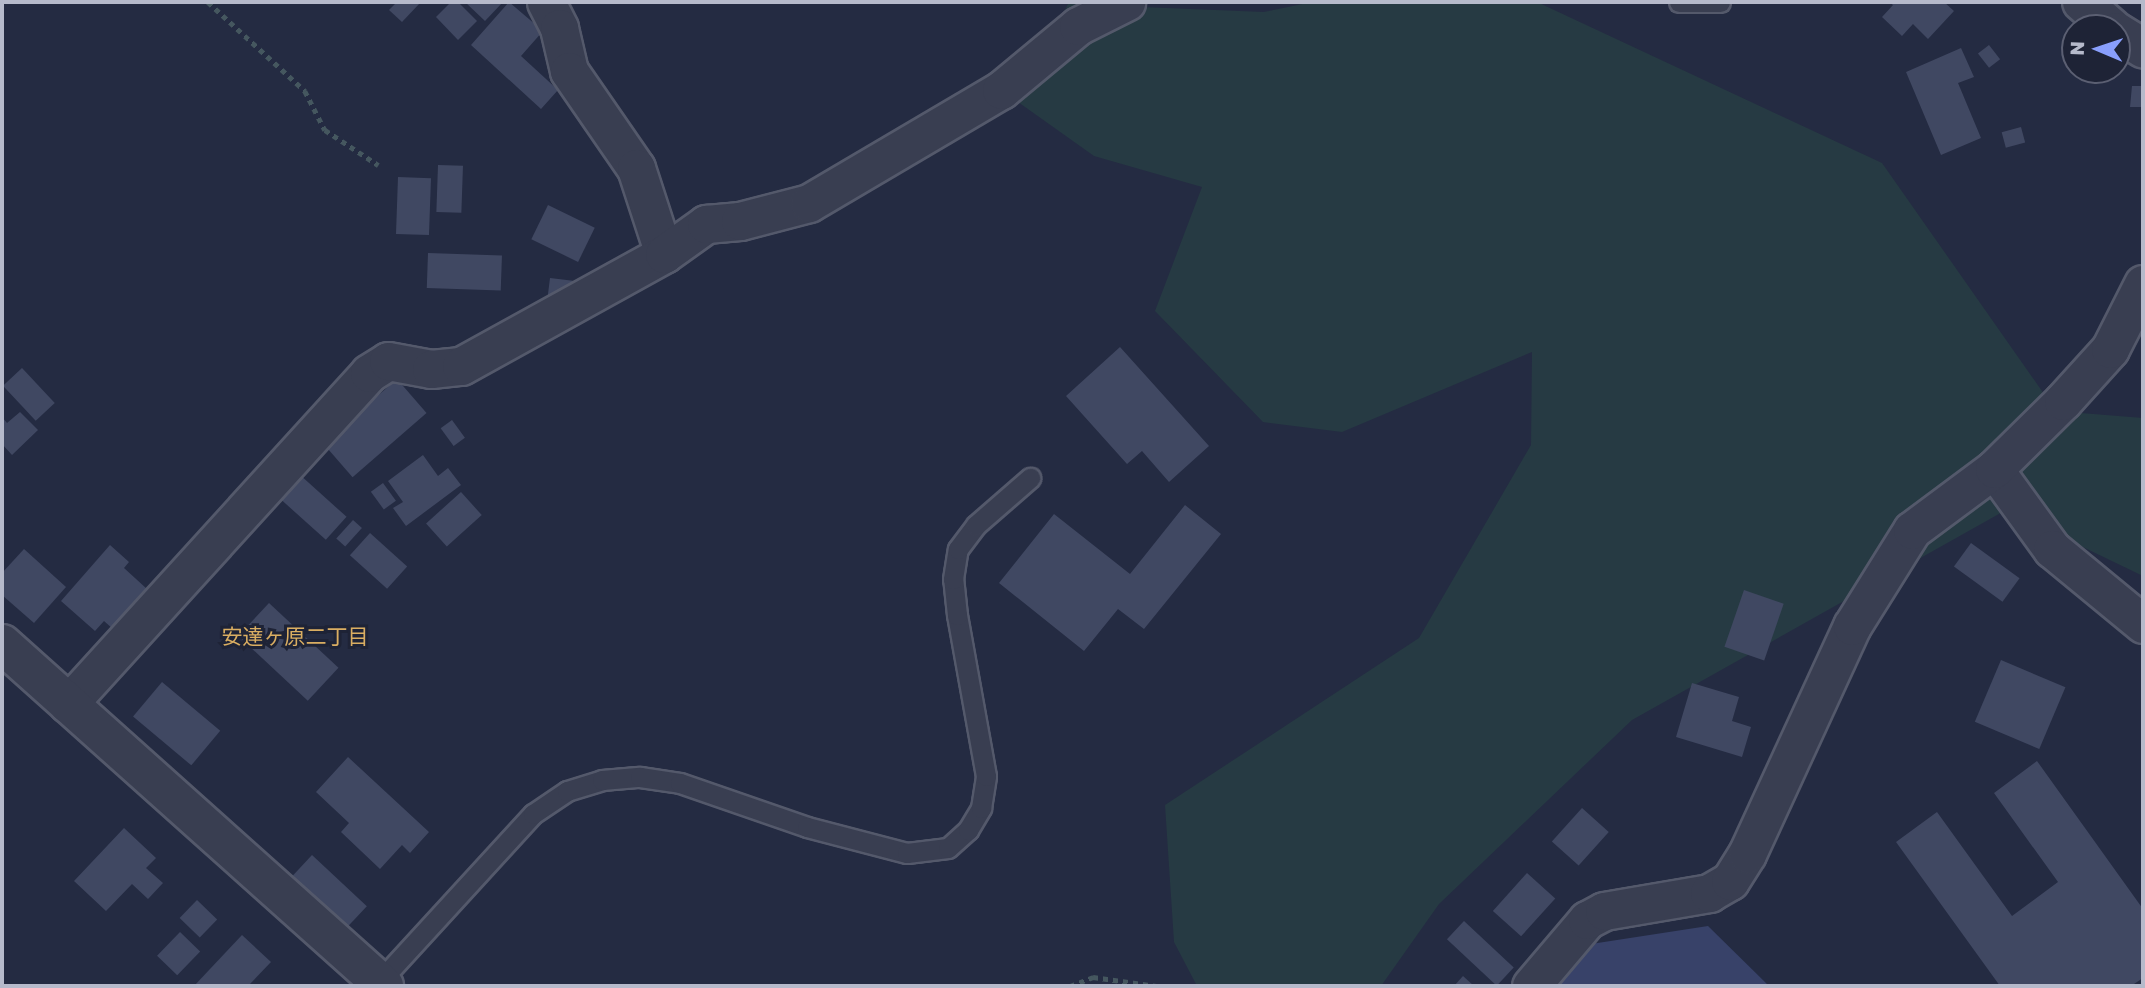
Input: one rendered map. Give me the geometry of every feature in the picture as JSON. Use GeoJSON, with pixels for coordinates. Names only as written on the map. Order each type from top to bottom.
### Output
{"type":"FeatureCollection","features":[{"type":"Feature","properties":{"kind":"street"},"geometry":{"type":"LineString","coordinates":[[546,2],[559,28],[569,71],[636,168],[664,254]]}},
{"type":"Feature","properties":{"kind":"street"},"geometry":{"type":"LineString","coordinates":[[68,704],[369,373],[388,361],[431,369],[461,366],[664,254],[706,224],[740,221],[809,203],[1001,90],[1078,26],[1126,2]]}},
{"type":"Feature","properties":{"kind":"street"},"geometry":{"type":"LineString","coordinates":[[2082,2],[2096,14]]}},
{"type":"Feature","properties":{"kind":"street"},"geometry":{"type":"LineString","coordinates":[[1531,986],[1587,920],[1604,911],[1709,893],[1730,881],[1747,854],[1852,626],[1912,530],[1994,468],[2110,349],[2143,284]]}},
{"type":"Feature","properties":{"kind":"street"},"geometry":{"type":"LineString","coordinates":[[1994,468],[2052,549],[2143,624]]}},
{"type":"Feature","properties":{"kind":"street"},"geometry":{"type":"LineString","coordinates":[[2,644],[382,984]]}},
{"type":"Feature","properties":{"kind":"lane"},"geometry":{"type":"LineString","coordinates":[[1679,2],[1720,2]]}},
{"type":"Feature","properties":{"kind":"lane"},"geometry":{"type":"LineString","coordinates":[[382,984],[533,814],[567,790],[602,780],[640,777],[680,783],[807,827],[907,853],[948,848],[968,830],[981,808],[986,776],[957,615],[953,579],[958,549],[976,525],[1030,478]]}},
{"type":"Feature","properties":{"kind":"path"},"geometry":{"type":"LineString","coordinates":[[208,2],[305,90],[325,130],[378,165]]}},
{"type":"Feature","properties":{"kind":"path"},"geometry":{"type":"LineString","coordinates":[[1070,986],[1093,977],[1156,986]]}},
{"type":"Feature","properties":{"kind":"shaded area"},"geometry":{"type":"Polygon","coordinates":[[[1312,2],[1537,2],[1882,163],[2056,411],[2143,418],[2143,576],[2006,510],[1632,720],[1439,904],[1381,986],[1197,986],[1174,942],[1165,805],[1419,638],[1531,445],[1532,352],[1342,432],[1263,422],[1155,311],[1202,187],[1094,156],[1018,102],[1068,4],[1264,12],[1312,2]]]}},
{"type":"Feature","properties":{"kind":"water"},"geometry":{"type":"Polygon","coordinates":[[[1708,926],[1769,986],[1556,986],[1591,944],[1708,926]]]}},
{"type":"Feature","properties":{"kind":"building"},"geometry":{"type":"Polygon","coordinates":[[[397,2],[420,3],[402,22],[389,10],[397,2]]]}},
{"type":"Feature","properties":{"kind":"building"},"geometry":{"type":"Polygon","coordinates":[[[451,2],[458,2],[477,21],[458,40],[436,17],[451,2]]]}},
{"type":"Feature","properties":{"kind":"building"},"geometry":{"type":"Polygon","coordinates":[[[465,2],[503,2],[485,21],[465,2]]]}},
{"type":"Feature","properties":{"kind":"building"},"geometry":{"type":"Polygon","coordinates":[[[509,2],[543,31],[521,56],[558,90],[541,109],[471,45],[509,2]]]}},
{"type":"Feature","properties":{"kind":"building"},"geometry":{"type":"Polygon","coordinates":[[[1889,2],[1944,2],[1954,11],[1928,39],[1913,24],[1902,36],[1882,17],[1893,5],[1889,2]]]}},
{"type":"Feature","properties":{"kind":"building"},"geometry":{"type":"Polygon","coordinates":[[[1989,45],[2000,59],[1989,68],[1978,54],[1989,45]]]}},
{"type":"Feature","properties":{"kind":"building"},"geometry":{"type":"Polygon","coordinates":[[[1961,48],[1974,77],[1958,83],[1981,138],[1941,155],[1906,72],[1961,48]]]}},
{"type":"Feature","properties":{"kind":"building"},"geometry":{"type":"Polygon","coordinates":[[[2132,86],[2143,86],[2143,107],[2130,107],[2132,86]]]}},
{"type":"Feature","properties":{"kind":"building"},"geometry":{"type":"Polygon","coordinates":[[[2021,127],[2025,142],[2006,148],[2002,132],[2021,127]]]}},
{"type":"Feature","properties":{"kind":"building"},"geometry":{"type":"Polygon","coordinates":[[[438,165],[463,166],[461,213],[436,212],[438,165]]]}},
{"type":"Feature","properties":{"kind":"building"},"geometry":{"type":"Polygon","coordinates":[[[398,177],[431,178],[429,235],[396,234],[398,177]]]}},
{"type":"Feature","properties":{"kind":"building"},"geometry":{"type":"Polygon","coordinates":[[[548,205],[595,228],[578,262],[531,239],[548,205]]]}},
{"type":"Feature","properties":{"kind":"building"},"geometry":{"type":"Polygon","coordinates":[[[428,253],[502,256],[501,291],[427,288],[428,253]]]}},
{"type":"Feature","properties":{"kind":"building"},"geometry":{"type":"Polygon","coordinates":[[[550,278],[573,281],[571,300],[548,297],[550,278]]]}},
{"type":"Feature","properties":{"kind":"building"},"geometry":{"type":"Polygon","coordinates":[[[1120,347],[1209,446],[1169,482],[1142,451],[1127,464],[1066,396],[1120,347]]]}},
{"type":"Feature","properties":{"kind":"building"},"geometry":{"type":"Polygon","coordinates":[[[22,368],[55,403],[36,421],[3,386],[22,368]]]}},
{"type":"Feature","properties":{"kind":"building"},"geometry":{"type":"Polygon","coordinates":[[[397,379],[427,413],[353,477],[323,443],[397,379]]]}},
{"type":"Feature","properties":{"kind":"building"},"geometry":{"type":"Polygon","coordinates":[[[20,412],[38,430],[12,455],[2,444],[2,417],[7,423],[20,412]]]}},
{"type":"Feature","properties":{"kind":"building"},"geometry":{"type":"Polygon","coordinates":[[[452,420],[465,438],[454,446],[441,428],[452,420]]]}},
{"type":"Feature","properties":{"kind":"building"},"geometry":{"type":"Polygon","coordinates":[[[423,455],[438,476],[448,468],[461,485],[406,526],[393,508],[403,502],[388,481],[423,455]]]}},
{"type":"Feature","properties":{"kind":"building"},"geometry":{"type":"Polygon","coordinates":[[[299,474],[347,517],[326,540],[278,497],[299,474]]]}},
{"type":"Feature","properties":{"kind":"building"},"geometry":{"type":"Polygon","coordinates":[[[383,483],[396,501],[384,510],[371,492],[383,483]]]}},
{"type":"Feature","properties":{"kind":"building"},"geometry":{"type":"Polygon","coordinates":[[[461,492],[482,515],[447,546],[426,523],[461,492]]]}},
{"type":"Feature","properties":{"kind":"building"},"geometry":{"type":"Polygon","coordinates":[[[1185,505],[1221,534],[1144,629],[1118,609],[1084,651],[999,583],[1054,514],[1130,574],[1185,505]]]}},
{"type":"Feature","properties":{"kind":"building"},"geometry":{"type":"Polygon","coordinates":[[[353,520],[362,528],[345,547],[336,539],[353,520]]]}},
{"type":"Feature","properties":{"kind":"building"},"geometry":{"type":"Polygon","coordinates":[[[370,533],[407,566],[387,589],[350,555],[370,533]]]}},
{"type":"Feature","properties":{"kind":"building"},"geometry":{"type":"Polygon","coordinates":[[[1971,543],[2020,578],[2002,602],[1954,566],[1971,543]]]}},
{"type":"Feature","properties":{"kind":"building"},"geometry":{"type":"Polygon","coordinates":[[[110,545],[129,562],[124,568],[147,589],[113,629],[104,621],[95,631],[61,601],[110,545]]]}},
{"type":"Feature","properties":{"kind":"building"},"geometry":{"type":"Polygon","coordinates":[[[24,549],[66,587],[34,623],[2,595],[2,573],[24,549]]]}},
{"type":"Feature","properties":{"kind":"building"},"geometry":{"type":"Polygon","coordinates":[[[1744,590],[1784,604],[1764,660],[1724,647],[1744,590]]]}},
{"type":"Feature","properties":{"kind":"building"},"geometry":{"type":"Polygon","coordinates":[[[269,603],[338,668],[308,701],[238,636],[269,603]]]}},
{"type":"Feature","properties":{"kind":"building"},"geometry":{"type":"Polygon","coordinates":[[[2001,660],[2065,687],[2039,749],[1975,722],[2001,660]]]}},
{"type":"Feature","properties":{"kind":"building"},"geometry":{"type":"Polygon","coordinates":[[[162,682],[220,731],[191,765],[133,716],[162,682]]]}},
{"type":"Feature","properties":{"kind":"building"},"geometry":{"type":"Polygon","coordinates":[[[1692,683],[1739,697],[1732,721],[1751,727],[1742,757],[1676,737],[1692,683]]]}},
{"type":"Feature","properties":{"kind":"building"},"geometry":{"type":"Polygon","coordinates":[[[348,757],[429,832],[410,853],[402,845],[380,869],[341,832],[349,823],[316,792],[348,757]]]}},
{"type":"Feature","properties":{"kind":"building"},"geometry":{"type":"Polygon","coordinates":[[[2037,761],[2143,909],[2143,978],[2131,986],[2000,986],[1896,842],[1937,812],[2012,916],[2058,882],[1994,793],[2037,761]]]}},
{"type":"Feature","properties":{"kind":"building"},"geometry":{"type":"Polygon","coordinates":[[[1582,808],[1609,832],[1579,866],[1552,841],[1582,808]]]}},
{"type":"Feature","properties":{"kind":"building"},"geometry":{"type":"Polygon","coordinates":[[[124,828],[156,858],[146,868],[163,883],[148,899],[132,884],[106,911],[74,881],[124,828]]]}},
{"type":"Feature","properties":{"kind":"building"},"geometry":{"type":"Polygon","coordinates":[[[312,855],[367,906],[346,928],[292,877],[312,855]]]}},
{"type":"Feature","properties":{"kind":"building"},"geometry":{"type":"Polygon","coordinates":[[[1527,873],[1555,898],[1521,936],[1493,911],[1527,873]]]}},
{"type":"Feature","properties":{"kind":"building"},"geometry":{"type":"Polygon","coordinates":[[[197,900],[217,919],[200,937],[180,918],[197,900]]]}},
{"type":"Feature","properties":{"kind":"building"},"geometry":{"type":"Polygon","coordinates":[[[1464,921],[1514,967],[1497,986],[1447,939],[1464,921]]]}},
{"type":"Feature","properties":{"kind":"building"},"geometry":{"type":"Polygon","coordinates":[[[180,932],[200,951],[177,975],[157,956],[180,932]]]}},
{"type":"Feature","properties":{"kind":"building"},"geometry":{"type":"Polygon","coordinates":[[[242,935],[271,962],[248,986],[194,986],[242,935]]]}},
{"type":"Feature","properties":{"kind":"building"},"geometry":{"type":"Polygon","coordinates":[[[1463,976],[1474,986],[1454,986],[1463,976]]]}},
{"type":"Feature","properties":{"kind":"district","name":"安達ヶ原二丁目"},"geometry":{"type":"Point","coordinates":[295,636]}}]}
